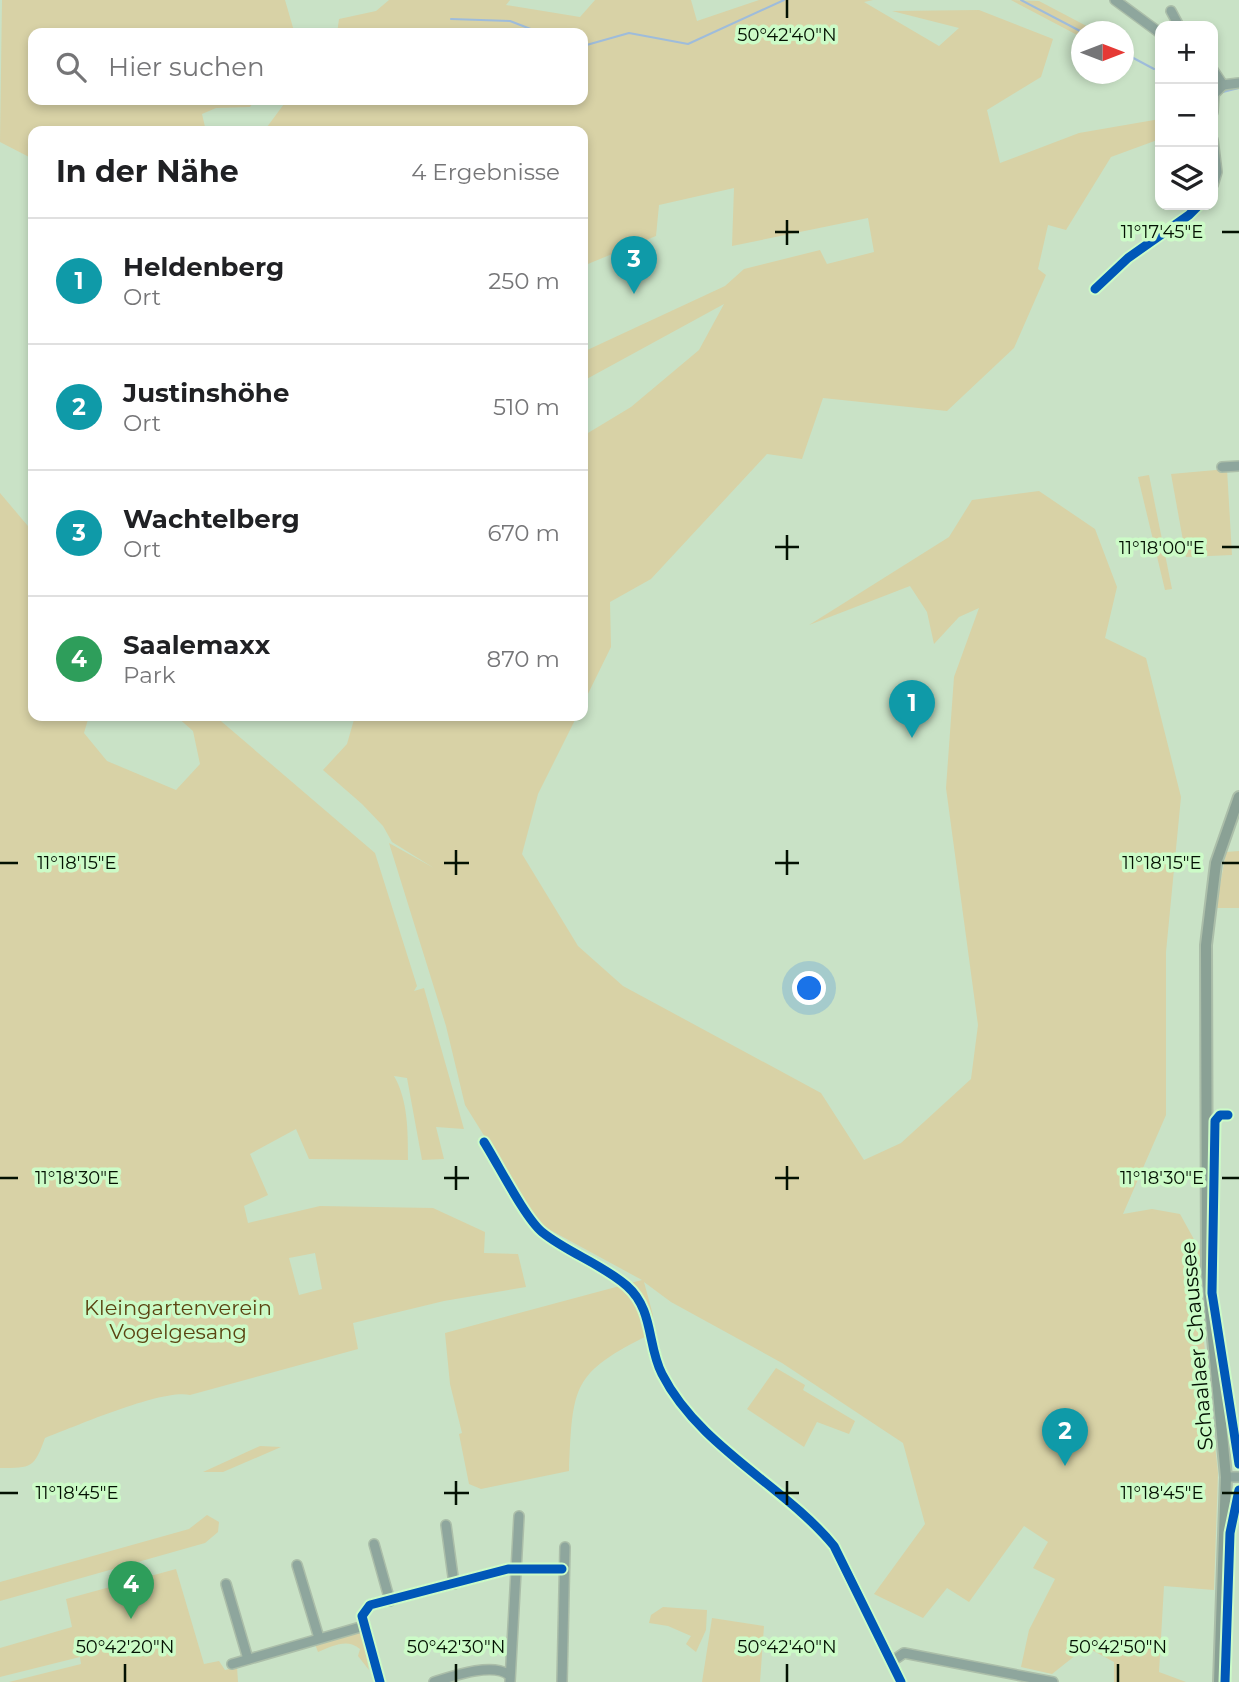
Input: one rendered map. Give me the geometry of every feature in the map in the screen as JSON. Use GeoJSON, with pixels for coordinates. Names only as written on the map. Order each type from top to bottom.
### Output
{"type":"FeatureCollection","features":[{"type":"Feature","properties":{"kind":"main road","name":"Schaalaer Chaussee"},"geometry":{"type":"LineString","coordinates":[[1219,1682],[1226,1477],[1207,1292],[1205,958],[1208,913],[1216,863],[1238,799]]}},
{"type":"Feature","properties":{"kind":"street"},"geometry":{"type":"LineString","coordinates":[[1115,0],[1155,29]]}},
{"type":"Feature","properties":{"kind":"street"},"geometry":{"type":"LineString","coordinates":[[1171,11],[1176,21]]}},
{"type":"Feature","properties":{"kind":"street"},"geometry":{"type":"LineString","coordinates":[[1218,78],[1223,85]]}},
{"type":"Feature","properties":{"kind":"street"},"geometry":{"type":"LineString","coordinates":[[1218,80],[1223,85]]}},
{"type":"Feature","properties":{"kind":"street"},"geometry":{"type":"LineString","coordinates":[[1218,90],[1223,85],[1239,83]]}},
{"type":"Feature","properties":{"kind":"street"},"geometry":{"type":"LineString","coordinates":[[1095,289],[1128,258],[1194,210]]}},
{"type":"Feature","properties":{"kind":"street"},"geometry":{"type":"LineString","coordinates":[[1222,467],[1239,466]]}},
{"type":"Feature","properties":{"kind":"street"},"geometry":{"type":"LineString","coordinates":[[484,1142],[539,1230],[627,1286],[641,1302],[649,1323],[656,1361],[676,1395],[720,1446],[820,1528],[834,1546],[901,1682]]}},
{"type":"Feature","properties":{"kind":"street"},"geometry":{"type":"LineString","coordinates":[[1226,1477],[1239,1478]]}},
{"type":"Feature","properties":{"kind":"street"},"geometry":{"type":"LineString","coordinates":[[509,1678],[519,1516]]}},
{"type":"Feature","properties":{"kind":"street"},"geometry":{"type":"LineString","coordinates":[[445,1527],[454,1584]]}},
{"type":"Feature","properties":{"kind":"street"},"geometry":{"type":"LineString","coordinates":[[374,1546],[390,1601]]}},
{"type":"Feature","properties":{"kind":"street"},"geometry":{"type":"LineString","coordinates":[[562,1682],[562,1569],[565,1547]]}},
{"type":"Feature","properties":{"kind":"street"},"geometry":{"type":"LineString","coordinates":[[380,1682],[364,1626],[365,1609],[516,1568],[562,1569]]}},
{"type":"Feature","properties":{"kind":"street"},"geometry":{"type":"LineString","coordinates":[[296,1570],[318,1638]]}},
{"type":"Feature","properties":{"kind":"street"},"geometry":{"type":"LineString","coordinates":[[226,1589],[248,1659]]}},
{"type":"Feature","properties":{"kind":"street"},"geometry":{"type":"LineString","coordinates":[[232,1664],[364,1626]]}},
{"type":"Feature","properties":{"kind":"street"},"geometry":{"type":"LineString","coordinates":[[891,1662],[904,1653],[1053,1682]]}},
{"type":"Feature","properties":{"kind":"street"},"geometry":{"type":"LineString","coordinates":[[434,1682],[465,1672],[490,1670],[503,1670],[509,1678]]}},
{"type":"Feature","properties":{"kind":"green space"},"geometry":{"type":"Polygon","coordinates":[[[2,0],[285,0],[293,28],[28,28],[28,105],[251,105],[216,108],[202,114],[205,126],[28,126],[28,156],[0,142],[2,0]]]}},
{"type":"Feature","properties":{"kind":"green space"},"geometry":{"type":"Polygon","coordinates":[[[389,0],[510,0],[506,5],[580,17],[595,0],[691,0],[697,21],[759,0],[873,0],[864,2],[939,46],[959,28],[892,11],[979,10],[1053,39],[1041,77],[987,110],[1000,163],[1079,133],[1155,120],[1155,141],[1111,157],[1066,230],[1048,225],[1038,269],[1046,275],[1014,348],[947,411],[823,398],[802,459],[767,454],[651,579],[610,602],[611,647],[588,694],[588,433],[631,407],[699,350],[724,304],[588,378],[588,350],[725,286],[744,269],[820,250],[827,264],[874,252],[868,218],[732,246],[734,188],[659,205],[656,236],[588,264],[588,126],[268,126],[283,105],[588,105],[588,28],[338,28],[339,19],[376,11],[389,0]]]}},
{"type":"Feature","properties":{"kind":"green space"},"geometry":{"type":"Polygon","coordinates":[[[1011,0],[1039,1],[1077,21],[1071,21],[1071,32],[1011,0]]]}},
{"type":"Feature","properties":{"kind":"green space"},"geometry":{"type":"Polygon","coordinates":[[[1227,469],[1232,555],[1186,557],[1171,474],[1227,469]]]}},
{"type":"Feature","properties":{"kind":"green space"},"geometry":{"type":"Polygon","coordinates":[[[1149,475],[1172,589],[1165,590],[1138,477],[1149,475]]]}},
{"type":"Feature","properties":{"kind":"green space"},"geometry":{"type":"Polygon","coordinates":[[[1039,491],[1095,529],[1117,587],[1105,638],[1146,658],[1181,797],[1166,952],[1166,1115],[1123,1214],[1152,1209],[1180,1214],[1201,1252],[1204,1303],[1200,1304],[1218,1473],[1214,1590],[1164,1586],[1159,1672],[1186,1682],[1114,1682],[1114,1662],[1086,1647],[1052,1674],[1021,1667],[1029,1630],[1055,1579],[1033,1568],[1048,1542],[1024,1526],[969,1602],[947,1588],[923,1618],[874,1594],[925,1524],[903,1443],[782,1363],[671,1302],[644,1282],[653,1315],[651,1334],[605,1360],[591,1372],[582,1385],[572,1419],[569,1471],[481,1489],[469,1484],[459,1434],[462,1433],[450,1384],[445,1333],[642,1280],[539,1224],[465,1105],[446,1026],[389,843],[434,868],[392,842],[383,826],[362,804],[323,770],[347,744],[354,721],[574,721],[538,794],[522,854],[578,946],[623,986],[821,1093],[864,1160],[901,1143],[971,1079],[978,1025],[946,788],[954,677],[979,608],[959,617],[934,644],[927,612],[910,586],[809,625],[949,537],[972,500],[1039,491]]]}},
{"type":"Feature","properties":{"kind":"green space","name":"Kleingartenverein Vogelgesang"},"geometry":{"type":"Polygon","coordinates":[[[0,493],[28,526],[28,721],[88,721],[84,733],[107,761],[176,790],[200,764],[193,731],[182,721],[221,721],[375,853],[417,986],[414,991],[424,988],[464,1129],[436,1127],[444,1159],[422,1160],[407,1078],[394,1076],[405,1105],[408,1160],[309,1159],[296,1129],[250,1154],[268,1195],[244,1206],[248,1223],[320,1206],[433,1208],[485,1232],[484,1253],[518,1254],[526,1287],[444,1301],[353,1323],[358,1349],[190,1395],[160,1398],[119,1410],[45,1438],[34,1461],[19,1468],[0,1468],[0,493]],[[315,1253],[289,1258],[299,1295],[322,1289],[315,1253]]]}},
{"type":"Feature","properties":{"kind":"green space"},"geometry":{"type":"Polygon","coordinates":[[[1239,851],[1239,908],[1216,908],[1226,852],[1239,851]]]}},
{"type":"Feature","properties":{"kind":"green space"},"geometry":{"type":"Polygon","coordinates":[[[776,1368],[805,1385],[803,1390],[855,1421],[849,1434],[817,1422],[804,1447],[747,1409],[776,1368]]]}},
{"type":"Feature","properties":{"kind":"green space"},"geometry":{"type":"Polygon","coordinates":[[[260,1446],[281,1447],[223,1472],[203,1472],[260,1446]]]}},
{"type":"Feature","properties":{"kind":"green space"},"geometry":{"type":"Polygon","coordinates":[[[207,1515],[219,1522],[218,1532],[205,1543],[0,1601],[0,1582],[189,1529],[207,1515]]]}},
{"type":"Feature","properties":{"kind":"green space"},"geometry":{"type":"Polygon","coordinates":[[[176,1569],[204,1664],[219,1661],[225,1670],[237,1667],[238,1682],[9,1682],[81,1664],[80,1657],[0,1677],[0,1648],[72,1627],[66,1599],[176,1569]]]}},
{"type":"Feature","properties":{"kind":"green space"},"geometry":{"type":"Polygon","coordinates":[[[663,1607],[707,1610],[706,1630],[696,1652],[686,1644],[691,1636],[668,1626],[649,1623],[651,1615],[663,1607]]]}},
{"type":"Feature","properties":{"kind":"green space"},"geometry":{"type":"Polygon","coordinates":[[[712,1618],[764,1626],[760,1682],[702,1682],[712,1618]]]}},
{"type":"Feature","properties":{"kind":"green space"},"geometry":{"type":"Polygon","coordinates":[[[361,1631],[369,1670],[358,1656],[360,1649],[350,1644],[340,1644],[318,1652],[315,1644],[361,1631]]]}},
{"type":"Feature","properties":{"kind":"waterway"},"geometry":{"type":"LineString","coordinates":[[588,45],[629,33],[688,44],[784,0]]}},
{"type":"Feature","properties":{"kind":"waterway"},"geometry":{"type":"LineString","coordinates":[[1021,0],[1071,26]]}},
{"type":"Feature","properties":{"kind":"waterway"},"geometry":{"type":"LineString","coordinates":[[451,19],[510,21],[528,28]]}},
{"type":"Feature","properties":{"kind":"waterway"},"geometry":{"type":"LineString","coordinates":[[1134,58],[1154,69]]}},
{"type":"Feature","properties":{"kind":"waterway"},"geometry":{"type":"LineString","coordinates":[[1219,93],[1239,88]]}},
{"type":"Feature","properties":{"kind":"cycle path"},"geometry":{"type":"LineString","coordinates":[[1095,289],[1128,258],[1194,210]]}},
{"type":"Feature","properties":{"kind":"cycle path"},"geometry":{"type":"LineString","coordinates":[[1228,1115],[1220,1115],[1215,1121],[1212,1293],[1239,1464]]}},
{"type":"Feature","properties":{"kind":"cycle path"},"geometry":{"type":"LineString","coordinates":[[484,1142],[535,1225],[563,1246],[617,1278],[636,1295],[646,1317],[657,1363],[678,1400],[720,1445],[792,1504],[834,1546],[901,1682]]}},
{"type":"Feature","properties":{"kind":"cycle path"},"geometry":{"type":"LineString","coordinates":[[1225,1682],[1230,1533],[1239,1490]]}},
{"type":"Feature","properties":{"kind":"cycle path"},"geometry":{"type":"LineString","coordinates":[[380,1682],[362,1616],[370,1605],[508,1569],[562,1569]]}},
{"type":"Feature","properties":{"kind":"place","name":"Wachtelberg"},"geometry":{"type":"Point","coordinates":[634,294]}},
{"type":"Feature","properties":{"kind":"place","name":"Heldenberg"},"geometry":{"type":"Point","coordinates":[912,738]}},
{"type":"Feature","properties":{"kind":"place","name":"Justinshöhe"},"geometry":{"type":"Point","coordinates":[1065,1466]}},
{"type":"Feature","properties":{"kind":"place","name":"Saalemaxx"},"geometry":{"type":"Point","coordinates":[131,1619]}}]}
